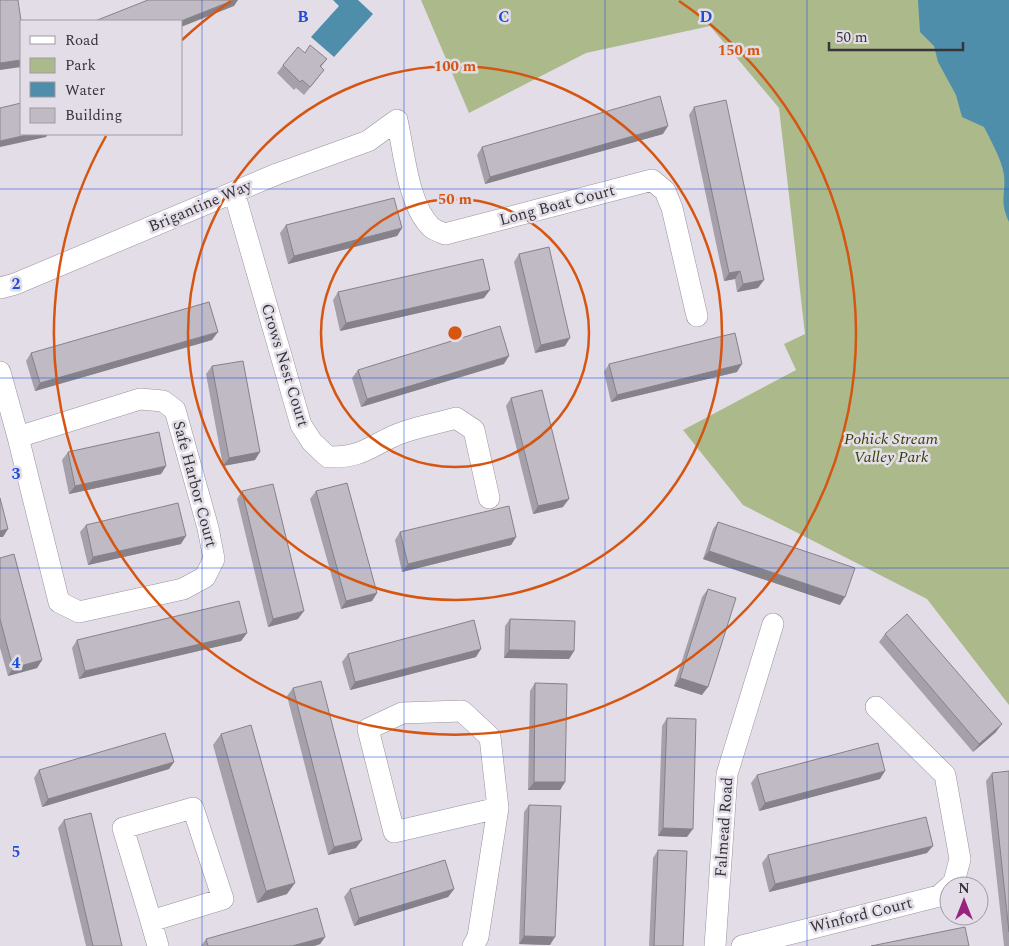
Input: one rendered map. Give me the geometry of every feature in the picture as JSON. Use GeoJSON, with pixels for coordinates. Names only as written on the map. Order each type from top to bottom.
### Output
{"type":"FeatureCollection","features":[{"type":"Feature","properties":{"kind":"street","name":"Brigantine Way"},"geometry":{"type":"LineString","coordinates":[[0,288],[15,284],[277,174],[368,141],[397,120]]}},
{"type":"Feature","properties":{"kind":"street","name":"Long Boat Court"},"geometry":{"type":"LineString","coordinates":[[397,120],[415,200],[421,214],[432,228],[445,234],[652,180],[665,191],[672,208],[697,316]]}},
{"type":"Feature","properties":{"kind":"street","name":"Crows Nest Court"},"geometry":{"type":"LineString","coordinates":[[234,192],[301,425],[312,442],[328,457],[347,457],[372,449],[402,432],[456,418],[474,430],[489,498]]}},
{"type":"Feature","properties":{"kind":"street","name":"Safe Harbor Court"},"geometry":{"type":"LineString","coordinates":[[0,372],[59,602],[79,612],[183,589],[205,577],[214,559],[208,528],[175,410],[163,401],[140,399],[18,437]]}},
{"type":"Feature","properties":{"kind":"street","name":"Falmead Road"},"geometry":{"type":"LineString","coordinates":[[715,946],[727,774],[773,624]]}},
{"type":"Feature","properties":{"kind":"street","name":"Winford Court"},"geometry":{"type":"LineString","coordinates":[[876,707],[946,775],[960,859],[956,876]]}},
{"type":"Feature","properties":{"kind":"street"},"geometry":{"type":"LineString","coordinates":[[473,946],[478,937],[498,808],[490,736],[462,711],[402,713],[368,728],[394,832],[498,808]]}},
{"type":"Feature","properties":{"kind":"street"},"geometry":{"type":"LineString","coordinates":[[151,921],[223,899],[193,808],[123,828],[158,946]]}},
{"type":"Feature","properties":{"kind":"street","name":"Winford Court"},"geometry":{"type":"LineString","coordinates":[[742,946],[939,896]]}},
{"type":"Feature","properties":{"kind":"green space","name":"Pohick Stream Valley Park"},"geometry":{"type":"Polygon","coordinates":[[[421,0],[1009,0],[1009,705],[927,599],[743,505],[683,430],[796,370],[784,344],[805,334],[779,108],[710,26],[586,53],[469,113],[421,0]]]}},
{"type":"Feature","properties":{"kind":"water"},"geometry":{"type":"Polygon","coordinates":[[[333,0],[358,0],[373,14],[334,57],[311,37],[339,6],[333,0]]]}},
{"type":"Feature","properties":{"kind":"water"},"geometry":{"type":"Polygon","coordinates":[[[918,0],[1009,0],[1009,222],[1004,208],[1004,175],[999,157],[984,127],[962,117],[956,95],[938,62],[934,46],[920,32],[918,0]]]}},
{"type":"Feature","properties":{"kind":"building"},"geometry":{"type":"Polygon","coordinates":[[[0,0],[18,0],[21,20],[20,60],[0,63],[0,0]]]}},
{"type":"Feature","properties":{"kind":"building"},"geometry":{"type":"Polygon","coordinates":[[[148,0],[234,0],[182,21],[98,20],[148,0]]]}},
{"type":"Feature","properties":{"kind":"building"},"geometry":{"type":"Polygon","coordinates":[[[310,45],[327,59],[320,66],[324,70],[310,87],[302,80],[300,82],[283,65],[298,47],[305,53],[310,45]]]}},
{"type":"Feature","properties":{"kind":"building"},"geometry":{"type":"Polygon","coordinates":[[[660,96],[668,126],[490,177],[482,147],[660,96]]]}},
{"type":"Feature","properties":{"kind":"building"},"geometry":{"type":"Polygon","coordinates":[[[726,100],[764,280],[743,284],[740,271],[729,273],[694,107],[726,100]]]}},
{"type":"Feature","properties":{"kind":"building"},"geometry":{"type":"Polygon","coordinates":[[[20,103],[20,135],[27,135],[0,141],[0,108],[20,103]]]}},
{"type":"Feature","properties":{"kind":"building"},"geometry":{"type":"Polygon","coordinates":[[[394,198],[402,228],[294,256],[286,225],[394,198]]]}},
{"type":"Feature","properties":{"kind":"building"},"geometry":{"type":"Polygon","coordinates":[[[549,247],[570,338],[541,345],[519,254],[549,247]]]}},
{"type":"Feature","properties":{"kind":"building"},"geometry":{"type":"Polygon","coordinates":[[[483,259],[490,290],[346,323],[338,292],[483,259]]]}},
{"type":"Feature","properties":{"kind":"building"},"geometry":{"type":"Polygon","coordinates":[[[209,302],[218,332],[40,383],[31,353],[209,302]]]}},
{"type":"Feature","properties":{"kind":"building"},"geometry":{"type":"Polygon","coordinates":[[[500,326],[509,356],[367,399],[358,370],[500,326]]]}},
{"type":"Feature","properties":{"kind":"building"},"geometry":{"type":"Polygon","coordinates":[[[735,333],[742,364],[617,395],[609,364],[735,333]]]}},
{"type":"Feature","properties":{"kind":"building"},"geometry":{"type":"Polygon","coordinates":[[[243,361],[260,452],[229,458],[212,366],[243,361]]]}},
{"type":"Feature","properties":{"kind":"building"},"geometry":{"type":"Polygon","coordinates":[[[542,390],[569,499],[538,506],[511,398],[542,390]]]}},
{"type":"Feature","properties":{"kind":"building"},"geometry":{"type":"Polygon","coordinates":[[[159,432],[166,466],[75,486],[68,452],[159,432]]]}},
{"type":"Feature","properties":{"kind":"building"},"geometry":{"type":"Polygon","coordinates":[[[347,483],[377,593],[346,601],[316,491],[347,483]]]}},
{"type":"Feature","properties":{"kind":"building"},"geometry":{"type":"Polygon","coordinates":[[[273,484],[304,611],[273,619],[242,491],[273,484]]]}},
{"type":"Feature","properties":{"kind":"building"},"geometry":{"type":"Polygon","coordinates":[[[0,498],[8,529],[0,531],[0,498]]]}},
{"type":"Feature","properties":{"kind":"building"},"geometry":{"type":"Polygon","coordinates":[[[178,503],[186,536],[93,557],[86,525],[178,503]]]}},
{"type":"Feature","properties":{"kind":"building"},"geometry":{"type":"Polygon","coordinates":[[[509,506],[516,537],[408,564],[400,532],[509,506]]]}},
{"type":"Feature","properties":{"kind":"building"},"geometry":{"type":"Polygon","coordinates":[[[718,522],[855,568],[845,597],[709,551],[718,522]]]}},
{"type":"Feature","properties":{"kind":"building"},"geometry":{"type":"Polygon","coordinates":[[[14,554],[42,660],[13,668],[0,619],[0,558],[14,554]]]}},
{"type":"Feature","properties":{"kind":"building"},"geometry":{"type":"Polygon","coordinates":[[[708,589],[736,598],[708,687],[680,678],[708,589]]]}},
{"type":"Feature","properties":{"kind":"building"},"geometry":{"type":"Polygon","coordinates":[[[239,601],[247,633],[85,671],[77,640],[239,601]]]}},
{"type":"Feature","properties":{"kind":"building"},"geometry":{"type":"Polygon","coordinates":[[[907,614],[1002,724],[979,744],[885,634],[907,614]]]}},
{"type":"Feature","properties":{"kind":"building"},"geometry":{"type":"Polygon","coordinates":[[[510,619],[575,621],[574,651],[509,650],[510,619]]]}},
{"type":"Feature","properties":{"kind":"building"},"geometry":{"type":"Polygon","coordinates":[[[474,620],[481,649],[355,682],[348,654],[474,620]]]}},
{"type":"Feature","properties":{"kind":"building"},"geometry":{"type":"Polygon","coordinates":[[[321,681],[362,840],[334,847],[293,688],[321,681]]]}},
{"type":"Feature","properties":{"kind":"building"},"geometry":{"type":"Polygon","coordinates":[[[535,683],[567,684],[565,782],[534,782],[535,683]]]}},
{"type":"Feature","properties":{"kind":"building"},"geometry":{"type":"Polygon","coordinates":[[[667,718],[696,719],[693,829],[663,828],[667,718]]]}},
{"type":"Feature","properties":{"kind":"building"},"geometry":{"type":"Polygon","coordinates":[[[251,725],[295,883],[266,891],[221,734],[251,725]]]}},
{"type":"Feature","properties":{"kind":"building"},"geometry":{"type":"Polygon","coordinates":[[[165,733],[174,762],[48,799],[39,770],[165,733]]]}},
{"type":"Feature","properties":{"kind":"building"},"geometry":{"type":"Polygon","coordinates":[[[878,743],[885,771],[765,803],[757,775],[878,743]]]}},
{"type":"Feature","properties":{"kind":"building"},"geometry":{"type":"Polygon","coordinates":[[[1009,771],[1009,932],[992,773],[1009,771]]]}},
{"type":"Feature","properties":{"kind":"building"},"geometry":{"type":"Polygon","coordinates":[[[529,805],[561,806],[555,937],[524,936],[529,805]]]}},
{"type":"Feature","properties":{"kind":"building"},"geometry":{"type":"Polygon","coordinates":[[[91,813],[122,946],[93,946],[64,820],[91,813]]]}},
{"type":"Feature","properties":{"kind":"building"},"geometry":{"type":"Polygon","coordinates":[[[926,817],[933,846],[775,884],[768,855],[926,817]]]}},
{"type":"Feature","properties":{"kind":"building"},"geometry":{"type":"Polygon","coordinates":[[[658,850],[687,851],[683,946],[654,946],[658,850]]]}},
{"type":"Feature","properties":{"kind":"building"},"geometry":{"type":"Polygon","coordinates":[[[445,860],[454,889],[359,918],[350,889],[445,860]]]}},
{"type":"Feature","properties":{"kind":"building"},"geometry":{"type":"Polygon","coordinates":[[[317,908],[325,937],[292,946],[208,946],[206,939],[317,908]]]}},
{"type":"Feature","properties":{"kind":"building"},"geometry":{"type":"Polygon","coordinates":[[[965,927],[969,946],[871,946],[965,927]]]}}]}
